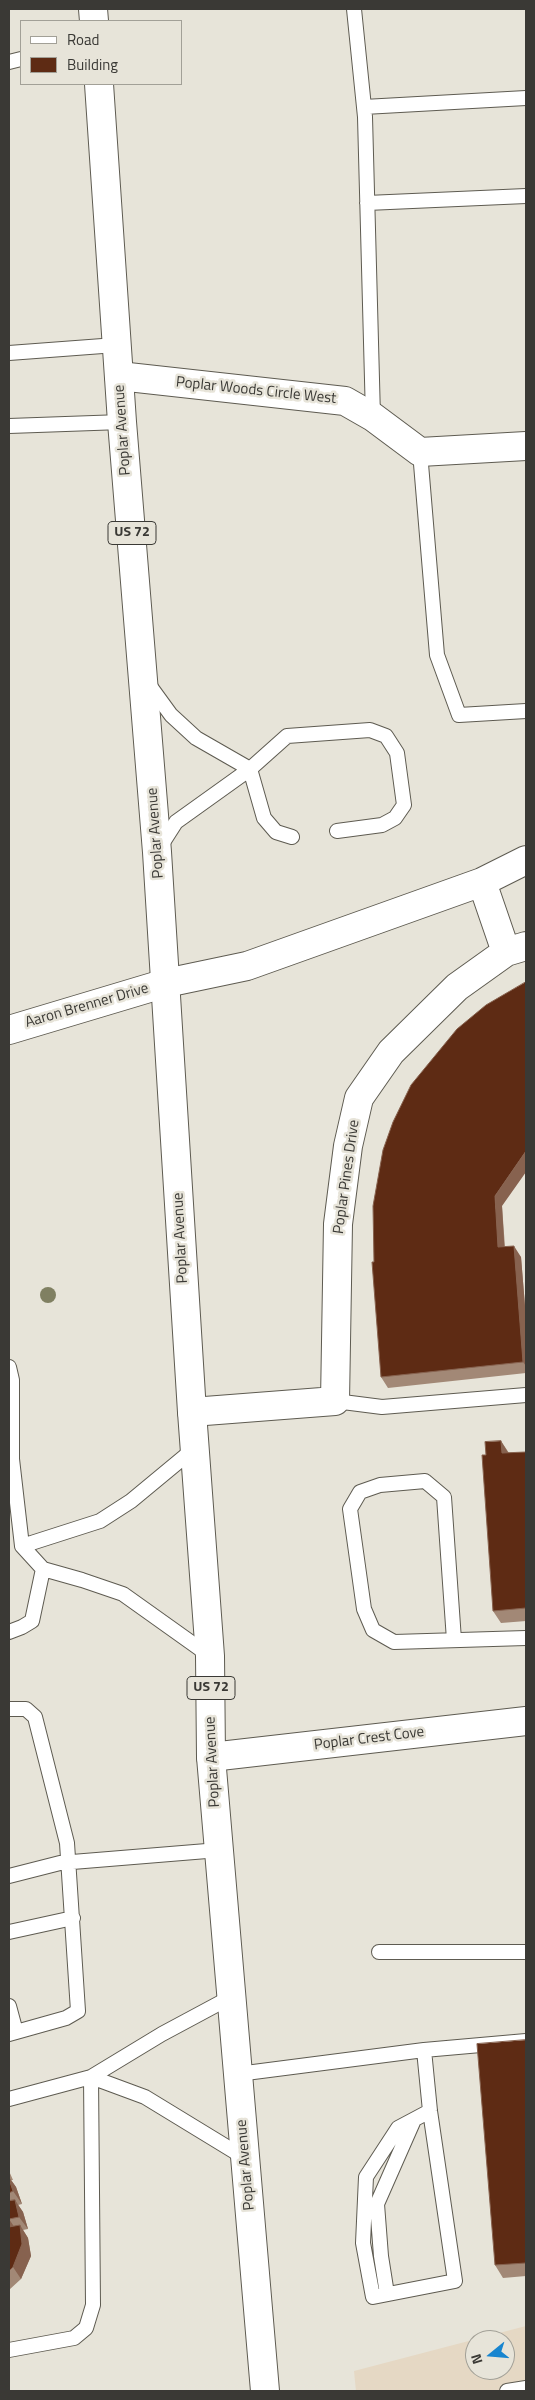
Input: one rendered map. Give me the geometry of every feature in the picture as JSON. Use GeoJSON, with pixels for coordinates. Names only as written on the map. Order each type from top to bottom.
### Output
{"type":"FeatureCollection","features":[{"type":"Feature","properties":{"kind":"main road","name":"Poplar Avenue"},"geometry":{"type":"LineString","coordinates":[[98,85],[116,345],[144,677],[166,983],[192,1412],[210,1656],[211,1757],[265,2391]]}},
{"type":"Feature","properties":{"kind":"main road","name":"Poplar Woods Circle West"},"geometry":{"type":"LineString","coordinates":[[119,376],[345,401],[373,417],[420,452]]}},
{"type":"Feature","properties":{"kind":"main road"},"geometry":{"type":"LineString","coordinates":[[420,452],[526,446]]}},
{"type":"Feature","properties":{"kind":"main road"},"geometry":{"type":"LineString","coordinates":[[166,983],[247,966],[482,882],[526,860]]}},
{"type":"Feature","properties":{"kind":"main road"},"geometry":{"type":"LineString","coordinates":[[482,882],[516,949]]}},
{"type":"Feature","properties":{"kind":"main road","name":"Poplar Pines Drive"},"geometry":{"type":"LineString","coordinates":[[336,1401],[338,1224],[348,1146],[359,1098],[391,1052],[457,987],[516,949]]}},
{"type":"Feature","properties":{"kind":"main road","name":"Aaron Brenner Drive"},"geometry":{"type":"LineString","coordinates":[[9,1030],[166,983]]}},
{"type":"Feature","properties":{"kind":"main road"},"geometry":{"type":"LineString","coordinates":[[192,1412],[336,1401]]}},
{"type":"Feature","properties":{"kind":"main road","name":"Poplar Crest Cove"},"geometry":{"type":"LineString","coordinates":[[211,1757],[526,1721]]}},
{"type":"Feature","properties":{"kind":"lane"},"geometry":{"type":"LineString","coordinates":[[354,9],[364,107],[373,417]]}},
{"type":"Feature","properties":{"kind":"lane"},"geometry":{"type":"LineString","coordinates":[[364,107],[526,98]]}},
{"type":"Feature","properties":{"kind":"lane"},"geometry":{"type":"LineString","coordinates":[[367,204],[526,196]]}},
{"type":"Feature","properties":{"kind":"lane"},"geometry":{"type":"LineString","coordinates":[[9,353],[116,345]]}},
{"type":"Feature","properties":{"kind":"lane"},"geometry":{"type":"LineString","coordinates":[[9,426],[122,422]]}},
{"type":"Feature","properties":{"kind":"lane"},"geometry":{"type":"LineString","coordinates":[[420,452],[437,655],[459,715],[526,711]]}},
{"type":"Feature","properties":{"kind":"lane"},"geometry":{"type":"LineString","coordinates":[[144,677],[171,715],[196,738],[250,769],[264,818],[276,832],[292,837]]}},
{"type":"Feature","properties":{"kind":"lane"},"geometry":{"type":"LineString","coordinates":[[157,852],[176,822],[250,769],[287,736],[370,730],[386,736],[397,753],[404,805],[395,818],[382,825],[337,831]]}},
{"type":"Feature","properties":{"kind":"lane"},"geometry":{"type":"LineString","coordinates":[[9,1367],[12,1380],[10,1457],[22,1546],[43,1570],[82,1580],[123,1594],[210,1656]]}},
{"type":"Feature","properties":{"kind":"lane"},"geometry":{"type":"LineString","coordinates":[[336,1401],[382,1407],[526,1395]]}},
{"type":"Feature","properties":{"kind":"lane"},"geometry":{"type":"LineString","coordinates":[[22,1546],[100,1521],[131,1500],[195,1448]]}},
{"type":"Feature","properties":{"kind":"lane"},"geometry":{"type":"LineString","coordinates":[[454,1640],[444,1497],[425,1481],[380,1484],[360,1492],[350,1509],[364,1609],[372,1630],[394,1642],[526,1638]]}},
{"type":"Feature","properties":{"kind":"lane"},"geometry":{"type":"LineString","coordinates":[[9,1632],[22,1628],[32,1621],[43,1570]]}},
{"type":"Feature","properties":{"kind":"lane"},"geometry":{"type":"LineString","coordinates":[[9,1708],[26,1709],[35,1717],[67,1842],[70,1862],[78,2011],[66,2018],[12,2033],[9,2006]]}},
{"type":"Feature","properties":{"kind":"lane"},"geometry":{"type":"LineString","coordinates":[[9,1876],[70,1862],[219,1850]]}},
{"type":"Feature","properties":{"kind":"lane"},"geometry":{"type":"LineString","coordinates":[[9,1932],[73,1918]]}},
{"type":"Feature","properties":{"kind":"lane"},"geometry":{"type":"LineString","coordinates":[[379,1952],[526,1952]]}},
{"type":"Feature","properties":{"kind":"lane"},"geometry":{"type":"LineString","coordinates":[[9,2099],[91,2077],[162,2034],[231,1997]]}},
{"type":"Feature","properties":{"kind":"lane"},"geometry":{"type":"LineString","coordinates":[[238,2074],[424,2050],[526,2041]]}},
{"type":"Feature","properties":{"kind":"lane"},"geometry":{"type":"LineString","coordinates":[[424,2050],[430,2111],[454,2282],[373,2297],[363,2243],[366,2177],[398,2128],[430,2111]]}},
{"type":"Feature","properties":{"kind":"lane"},"geometry":{"type":"LineString","coordinates":[[91,2077],[145,2097],[245,2158]]}},
{"type":"Feature","properties":{"kind":"lane"},"geometry":{"type":"LineString","coordinates":[[9,2350],[74,2338],[86,2328],[93,2306],[91,2077]]}},
{"type":"Feature","properties":{"kind":"lane"},"geometry":{"type":"LineString","coordinates":[[388,2294],[381,2256],[377,2204],[414,2120]]}},
{"type":"Feature","properties":{"kind":"lane"},"geometry":{"type":"LineString","coordinates":[[507,2391],[526,2388]]}},
{"type":"Feature","properties":{"kind":"shaded area"},"geometry":{"type":"Polygon","coordinates":[[[526,2326],[526,2391],[356,2391],[354,2371],[465,2342],[465,2380],[515,2380],[515,2330],[511,2330],[526,2326]]]}},
{"type":"Feature","properties":{"kind":"building"},"geometry":{"type":"Polygon","coordinates":[[[526,982],[526,1151],[495,1196],[498,1247],[514,1246],[523,1362],[381,1377],[372,1262],[374,1262],[373,1206],[383,1150],[393,1122],[411,1085],[457,1029],[486,1005],[526,982]]]}},
{"type":"Feature","properties":{"kind":"building"},"geometry":{"type":"Polygon","coordinates":[[[501,1441],[502,1453],[526,1452],[526,1608],[493,1611],[482,1455],[486,1455],[485,1442],[501,1441]]]}},
{"type":"Feature","properties":{"kind":"building"},"geometry":{"type":"Polygon","coordinates":[[[526,2040],[526,2263],[495,2265],[477,2044],[526,2040]]]}},
{"type":"Feature","properties":{"kind":"building"},"geometry":{"type":"Polygon","coordinates":[[[9,2179],[13,2191],[9,2193],[9,2179]]]}},
{"type":"Feature","properties":{"kind":"building"},"geometry":{"type":"Polygon","coordinates":[[[15,2200],[19,2217],[9,2219],[9,2201],[15,2200]]]}},
{"type":"Feature","properties":{"kind":"building"},"geometry":{"type":"Polygon","coordinates":[[[20,2225],[22,2244],[13,2267],[9,2271],[9,2227],[20,2225]]]}}]}
